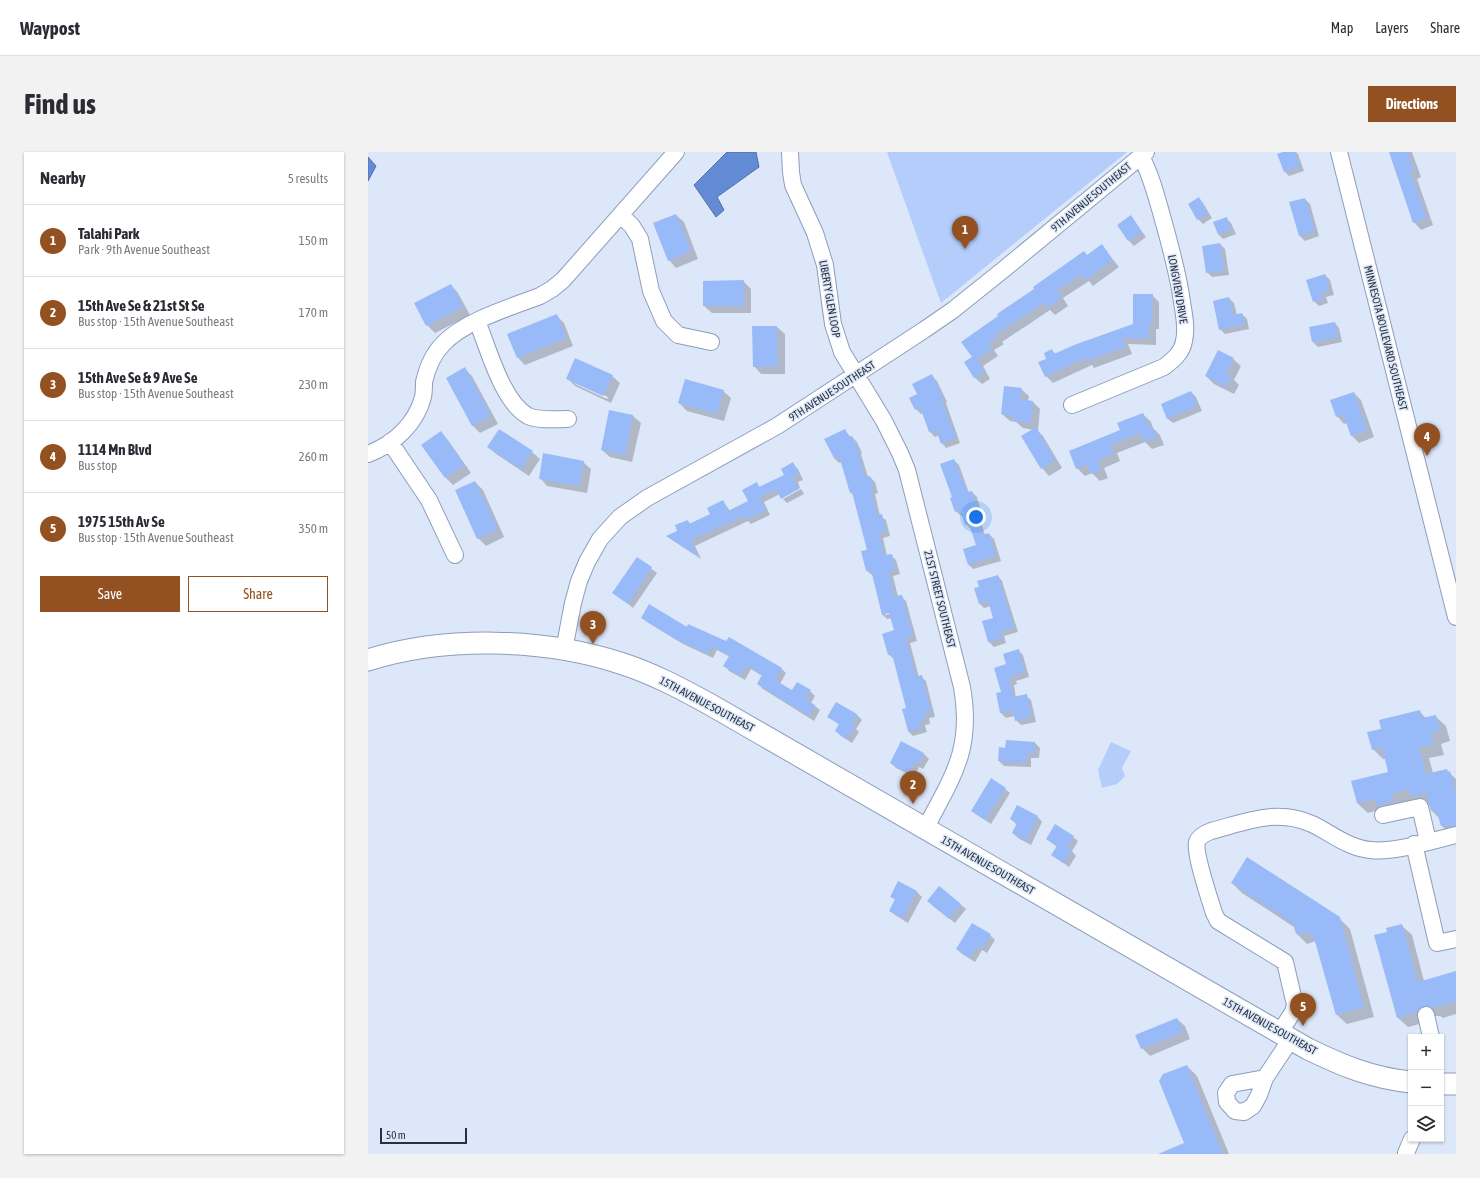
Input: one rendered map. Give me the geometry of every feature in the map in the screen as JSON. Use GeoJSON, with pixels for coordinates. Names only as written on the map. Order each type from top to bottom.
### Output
{"type":"FeatureCollection","features":[{"type":"Feature","properties":{"kind":"main road","name":"15TH AVENUE SOUTHEAST"},"geometry":{"type":"LineString","coordinates":[[368,660],[416,649],[457,644],[492,643],[528,645],[597,656],[643,671],[680,687],[1285,1035],[1336,1062],[1366,1074],[1408,1082]]}},
{"type":"Feature","properties":{"kind":"main road"},"geometry":{"type":"LineString","coordinates":[[1444,1084],[1456,1084]]}},
{"type":"Feature","properties":{"kind":"street"},"geometry":{"type":"LineString","coordinates":[[368,454],[390,442],[404,431],[414,419],[420,408],[425,380],[434,356],[452,335],[461,328],[540,296],[552,289],[563,280],[676,152]]}},
{"type":"Feature","properties":{"kind":"street","name":"LIBERTY GLEN LOOP"},"geometry":{"type":"LineString","coordinates":[[790,152],[790,172],[793,186],[815,233],[825,265],[836,336],[842,352],[855,376]]}},
{"type":"Feature","properties":{"kind":"street","name":"MINNESOTA BOULEVARD SOUTHEAST"},"geometry":{"type":"LineString","coordinates":[[1339,152],[1455,612]]}},
{"type":"Feature","properties":{"kind":"street","name":"9TH AVENUE SOUTHEAST"},"geometry":{"type":"LineString","coordinates":[[564,650],[573,602],[579,581],[587,562],[600,539],[620,517],[647,498],[777,426],[953,310],[1004,270],[1143,154]]}},
{"type":"Feature","properties":{"kind":"street","name":"LONGVIEW DRIVE"},"geometry":{"type":"LineString","coordinates":[[1072,405],[1164,367],[1180,352],[1184,342],[1184,314],[1174,260],[1143,154]]}},
{"type":"Feature","properties":{"kind":"street"},"geometry":{"type":"LineString","coordinates":[[621,215],[632,226],[640,239],[651,291],[664,321],[678,335],[711,342]]}},
{"type":"Feature","properties":{"kind":"street"},"geometry":{"type":"LineString","coordinates":[[477,321],[496,373],[519,409],[527,415],[536,418],[568,419]]}},
{"type":"Feature","properties":{"kind":"street","name":"21ST STREET SOUTHEAST"},"geometry":{"type":"LineString","coordinates":[[855,376],[893,436],[907,470],[965,700],[966,724],[959,762],[952,779],[925,829]]}},
{"type":"Feature","properties":{"kind":"street"},"geometry":{"type":"LineString","coordinates":[[390,442],[432,505],[455,555]]}},
{"type":"Feature","properties":{"kind":"street"},"geometry":{"type":"LineString","coordinates":[[1382,815],[1420,806],[1421,843],[1437,943],[1456,939]]}},
{"type":"Feature","properties":{"kind":"street"},"geometry":{"type":"LineString","coordinates":[[1265,1078],[1285,1035],[1295,1005],[1284,962],[1218,921],[1214,913],[1198,853],[1197,842],[1202,835],[1212,831],[1275,816],[1294,817],[1312,824],[1352,846],[1369,850],[1388,850],[1456,835]]}},
{"type":"Feature","properties":{"kind":"street"},"geometry":{"type":"LineString","coordinates":[[1426,1015],[1430,1034]]}},
{"type":"Feature","properties":{"kind":"shaded area"},"geometry":{"type":"Polygon","coordinates":[[[887,152],[1127,152],[941,303],[887,152]]]}},
{"type":"Feature","properties":{"kind":"shaded area"},"geometry":{"type":"Polygon","coordinates":[[[1111,742],[1131,751],[1122,768],[1125,776],[1117,784],[1102,788],[1098,770],[1111,742]]]}},
{"type":"Feature","properties":{"kind":"water"},"geometry":{"type":"Polygon","coordinates":[[[727,152],[756,152],[759,167],[717,197],[724,210],[716,217],[694,185],[727,152]]]}},
{"type":"Feature","properties":{"kind":"water"},"geometry":{"type":"Polygon","coordinates":[[[368,157],[376,166],[368,181],[368,157]]]}},
{"type":"Feature","properties":{"kind":"building"},"geometry":{"type":"Polygon","coordinates":[[[1283,152],[1295,152],[1300,166],[1284,172],[1277,154],[1283,152]]]}},
{"type":"Feature","properties":{"kind":"building"},"geometry":{"type":"Polygon","coordinates":[[[1389,152],[1408,152],[1414,170],[1410,172],[1427,218],[1413,223],[1389,152]]]}},
{"type":"Feature","properties":{"kind":"building"},"geometry":{"type":"Polygon","coordinates":[[[1199,197],[1208,213],[1197,220],[1188,204],[1199,197]]]}},
{"type":"Feature","properties":{"kind":"building"},"geometry":{"type":"Polygon","coordinates":[[[1305,198],[1315,232],[1299,236],[1289,202],[1305,198]]]}},
{"type":"Feature","properties":{"kind":"building"},"geometry":{"type":"Polygon","coordinates":[[[676,214],[691,251],[668,261],[653,223],[676,214]]]}},
{"type":"Feature","properties":{"kind":"building"},"geometry":{"type":"Polygon","coordinates":[[[1131,215],[1142,232],[1128,241],[1117,225],[1131,215]]]}},
{"type":"Feature","properties":{"kind":"building"},"geometry":{"type":"Polygon","coordinates":[[[1227,217],[1231,229],[1218,234],[1213,222],[1227,217]]]}},
{"type":"Feature","properties":{"kind":"building"},"geometry":{"type":"Polygon","coordinates":[[[1220,243],[1224,270],[1206,273],[1202,246],[1220,243]]]}},
{"type":"Feature","properties":{"kind":"building"},"geometry":{"type":"Polygon","coordinates":[[[1102,244],[1113,260],[1086,280],[1082,274],[1057,291],[1062,298],[1047,308],[1044,303],[996,334],[998,336],[988,343],[992,349],[977,359],[984,372],[974,378],[964,362],[972,357],[961,342],[998,316],[997,314],[1034,289],[1033,287],[1084,251],[1087,255],[1102,244]]]}},
{"type":"Feature","properties":{"kind":"building"},"geometry":{"type":"Polygon","coordinates":[[[1325,274],[1330,290],[1321,293],[1323,299],[1313,302],[1306,280],[1325,274]]]}},
{"type":"Feature","properties":{"kind":"building"},"geometry":{"type":"Polygon","coordinates":[[[744,280],[744,306],[703,306],[703,281],[744,280]]]}},
{"type":"Feature","properties":{"kind":"building"},"geometry":{"type":"Polygon","coordinates":[[[451,284],[463,307],[426,326],[414,303],[451,284]]]}},
{"type":"Feature","properties":{"kind":"building"},"geometry":{"type":"Polygon","coordinates":[[[1133,294],[1153,294],[1152,323],[1149,323],[1149,338],[1122,338],[1126,347],[1086,361],[1085,358],[1045,377],[1038,362],[1046,359],[1044,353],[1052,349],[1054,354],[1074,345],[1133,324],[1133,294]]]}},
{"type":"Feature","properties":{"kind":"building"},"geometry":{"type":"Polygon","coordinates":[[[1229,297],[1233,315],[1242,313],[1245,324],[1219,330],[1213,301],[1229,297]]]}},
{"type":"Feature","properties":{"kind":"building"},"geometry":{"type":"Polygon","coordinates":[[[557,314],[566,338],[517,358],[507,334],[557,314]]]}},
{"type":"Feature","properties":{"kind":"building"},"geometry":{"type":"Polygon","coordinates":[[[1335,322],[1338,337],[1312,342],[1309,327],[1335,322]]]}},
{"type":"Feature","properties":{"kind":"building"},"geometry":{"type":"Polygon","coordinates":[[[752,326],[777,326],[778,366],[753,367],[752,326]]]}},
{"type":"Feature","properties":{"kind":"building"},"geometry":{"type":"Polygon","coordinates":[[[1218,350],[1234,358],[1226,374],[1232,377],[1226,387],[1205,376],[1218,350]]]}},
{"type":"Feature","properties":{"kind":"building"},"geometry":{"type":"Polygon","coordinates":[[[575,358],[613,375],[603,396],[566,379],[575,358]]]}},
{"type":"Feature","properties":{"kind":"building"},"geometry":{"type":"Polygon","coordinates":[[[465,367],[491,416],[472,426],[446,378],[465,367]]]}},
{"type":"Feature","properties":{"kind":"building"},"geometry":{"type":"Polygon","coordinates":[[[932,374],[943,397],[941,398],[956,438],[941,444],[936,430],[929,432],[920,407],[915,410],[909,398],[917,394],[912,384],[932,374]]]}},
{"type":"Feature","properties":{"kind":"building"},"geometry":{"type":"Polygon","coordinates":[[[685,379],[724,390],[717,414],[678,403],[685,379]]]}},
{"type":"Feature","properties":{"kind":"building"},"geometry":{"type":"Polygon","coordinates":[[[1004,386],[1022,388],[1020,399],[1033,401],[1031,423],[1014,421],[1014,416],[1001,414],[1004,386]]]}},
{"type":"Feature","properties":{"kind":"building"},"geometry":{"type":"Polygon","coordinates":[[[1191,391],[1197,406],[1167,419],[1161,404],[1191,391]]]}},
{"type":"Feature","properties":{"kind":"building"},"geometry":{"type":"Polygon","coordinates":[[[1354,392],[1367,430],[1351,436],[1343,414],[1336,417],[1330,400],[1354,392]]]}},
{"type":"Feature","properties":{"kind":"building"},"geometry":{"type":"Polygon","coordinates":[[[609,410],[633,415],[625,455],[601,450],[609,410]]]}},
{"type":"Feature","properties":{"kind":"building"},"geometry":{"type":"Polygon","coordinates":[[[1143,413],[1149,428],[1152,426],[1157,437],[1144,442],[1140,433],[1110,445],[1114,454],[1097,460],[1101,470],[1091,474],[1087,464],[1076,469],[1069,451],[1120,430],[1117,423],[1143,413]]]}},
{"type":"Feature","properties":{"kind":"building"},"geometry":{"type":"Polygon","coordinates":[[[1036,427],[1055,460],[1041,469],[1021,436],[1036,427]]]}},
{"type":"Feature","properties":{"kind":"building"},"geometry":{"type":"Polygon","coordinates":[[[499,429],[533,451],[521,469],[487,447],[499,429]]]}},
{"type":"Feature","properties":{"kind":"building"},"geometry":{"type":"Polygon","coordinates":[[[845,429],[849,437],[852,436],[858,448],[865,477],[870,476],[874,488],[871,490],[877,515],[882,514],[886,531],[879,533],[884,555],[892,554],[895,570],[889,571],[894,596],[902,595],[913,636],[906,638],[916,677],[922,675],[931,712],[924,714],[926,719],[920,720],[922,728],[908,731],[902,709],[906,708],[892,654],[888,655],[882,634],[894,630],[889,613],[882,615],[871,570],[866,571],[861,551],[867,550],[852,492],[850,493],[839,456],[834,458],[824,439],[845,429]]]}},
{"type":"Feature","properties":{"kind":"building"},"geometry":{"type":"Polygon","coordinates":[[[441,431],[464,465],[445,478],[421,445],[441,431]]]}},
{"type":"Feature","properties":{"kind":"building"},"geometry":{"type":"Polygon","coordinates":[[[543,453],[584,461],[579,486],[539,479],[543,453]]]}},
{"type":"Feature","properties":{"kind":"building"},"geometry":{"type":"Polygon","coordinates":[[[954,459],[967,492],[972,491],[977,506],[974,507],[982,535],[989,533],[996,556],[968,565],[963,549],[976,545],[969,524],[965,525],[960,510],[955,512],[950,498],[952,497],[940,464],[954,459]]]}},
{"type":"Feature","properties":{"kind":"building"},"geometry":{"type":"Polygon","coordinates":[[[793,462],[799,474],[793,477],[799,489],[781,499],[776,489],[760,497],[766,510],[745,520],[744,516],[691,540],[698,556],[666,536],[677,531],[675,525],[688,520],[689,524],[710,514],[707,508],[723,500],[728,511],[748,501],[742,490],[757,482],[759,487],[784,475],[781,469],[793,462]]]}},
{"type":"Feature","properties":{"kind":"building"},"geometry":{"type":"Polygon","coordinates":[[[475,481],[498,529],[477,539],[455,490],[475,481]]]}},
{"type":"Feature","properties":{"kind":"building"},"geometry":{"type":"Polygon","coordinates":[[[637,557],[652,567],[628,604],[612,593],[637,557]]]}},
{"type":"Feature","properties":{"kind":"building"},"geometry":{"type":"Polygon","coordinates":[[[998,575],[1014,627],[1000,632],[1002,639],[988,642],[982,621],[993,618],[988,601],[979,604],[974,588],[979,587],[977,581],[998,575]]]}},
{"type":"Feature","properties":{"kind":"building"},"geometry":{"type":"Polygon","coordinates":[[[649,604],[687,627],[688,624],[726,641],[729,637],[782,668],[775,680],[792,690],[797,682],[811,690],[805,699],[815,705],[809,716],[757,684],[762,675],[746,665],[740,676],[723,666],[729,656],[712,646],[708,654],[677,640],[641,618],[649,604]]]}},
{"type":"Feature","properties":{"kind":"building"},"geometry":{"type":"Polygon","coordinates":[[[1019,649],[1025,672],[1011,676],[1013,679],[1009,680],[1013,697],[1027,694],[1031,717],[1015,721],[1013,711],[1000,713],[996,693],[1001,692],[994,668],[1006,664],[1003,654],[1019,649]]]}},
{"type":"Feature","properties":{"kind":"building"},"geometry":{"type":"Polygon","coordinates":[[[836,702],[857,714],[852,724],[855,726],[847,739],[835,731],[839,724],[827,717],[836,702]]]}},
{"type":"Feature","properties":{"kind":"building"},"geometry":{"type":"Polygon","coordinates":[[[1420,710],[1422,718],[1436,715],[1440,731],[1431,733],[1434,744],[1419,748],[1426,774],[1447,769],[1448,772],[1450,771],[1456,793],[1456,826],[1441,826],[1436,810],[1431,811],[1426,793],[1411,797],[1409,789],[1392,794],[1394,801],[1377,806],[1375,799],[1357,803],[1351,781],[1388,772],[1382,747],[1372,750],[1367,732],[1381,729],[1379,720],[1420,710]]]}},
{"type":"Feature","properties":{"kind":"building"},"geometry":{"type":"Polygon","coordinates":[[[1006,740],[1035,742],[1034,754],[1027,753],[1026,763],[998,761],[999,747],[1005,748],[1006,740]]]}},
{"type":"Feature","properties":{"kind":"building"},"geometry":{"type":"Polygon","coordinates":[[[901,741],[924,753],[918,765],[914,763],[908,773],[890,763],[901,741]]]}},
{"type":"Feature","properties":{"kind":"building"},"geometry":{"type":"Polygon","coordinates":[[[991,778],[1006,788],[985,820],[971,811],[991,778]]]}},
{"type":"Feature","properties":{"kind":"building"},"geometry":{"type":"Polygon","coordinates":[[[1017,805],[1038,816],[1026,841],[1012,833],[1017,823],[1010,819],[1017,805]]]}},
{"type":"Feature","properties":{"kind":"building"},"geometry":{"type":"Polygon","coordinates":[[[1055,824],[1074,836],[1067,847],[1072,850],[1063,863],[1051,855],[1057,846],[1046,839],[1055,824]]]}},
{"type":"Feature","properties":{"kind":"building"},"geometry":{"type":"Polygon","coordinates":[[[1247,857],[1340,917],[1364,1007],[1336,1015],[1314,938],[1305,932],[1296,934],[1293,923],[1231,883],[1247,857]]]}},
{"type":"Feature","properties":{"kind":"building"},"geometry":{"type":"Polygon","coordinates":[[[898,881],[917,891],[903,918],[889,911],[895,899],[890,897],[898,881]]]}},
{"type":"Feature","properties":{"kind":"building"},"geometry":{"type":"Polygon","coordinates":[[[939,886],[961,904],[949,919],[927,901],[939,886]]]}},
{"type":"Feature","properties":{"kind":"building"},"geometry":{"type":"Polygon","coordinates":[[[972,923],[991,934],[982,949],[977,946],[970,958],[956,949],[972,923]]]}},
{"type":"Feature","properties":{"kind":"building"},"geometry":{"type":"Polygon","coordinates":[[[1402,924],[1418,982],[1456,971],[1456,1001],[1432,1008],[1424,1006],[1419,1008],[1417,1012],[1397,1018],[1374,935],[1387,932],[1386,928],[1402,924]]]}},
{"type":"Feature","properties":{"kind":"building"},"geometry":{"type":"Polygon","coordinates":[[[1177,1018],[1183,1032],[1141,1049],[1135,1035],[1177,1018]]]}},
{"type":"Feature","properties":{"kind":"building"},"geometry":{"type":"Polygon","coordinates":[[[1187,1065],[1223,1154],[1158,1154],[1184,1143],[1159,1081],[1163,1074],[1187,1065]]]}},
{"type":"Feature","properties":{"kind":"place","name":"Talahi Park"},"geometry":{"type":"Point","coordinates":[965,249]}},
{"type":"Feature","properties":{"kind":"place","name":"1114 Mn Blvd"},"geometry":{"type":"Point","coordinates":[1427,456]}},
{"type":"Feature","properties":{"kind":"place","name":"15th Ave Se & 9 Ave Se"},"geometry":{"type":"Point","coordinates":[593,644]}},
{"type":"Feature","properties":{"kind":"place","name":"15th Ave Se & 21st St Se"},"geometry":{"type":"Point","coordinates":[913,804]}},
{"type":"Feature","properties":{"kind":"place","name":"1975 15th Av Se"},"geometry":{"type":"Point","coordinates":[1303,1026]}}]}
